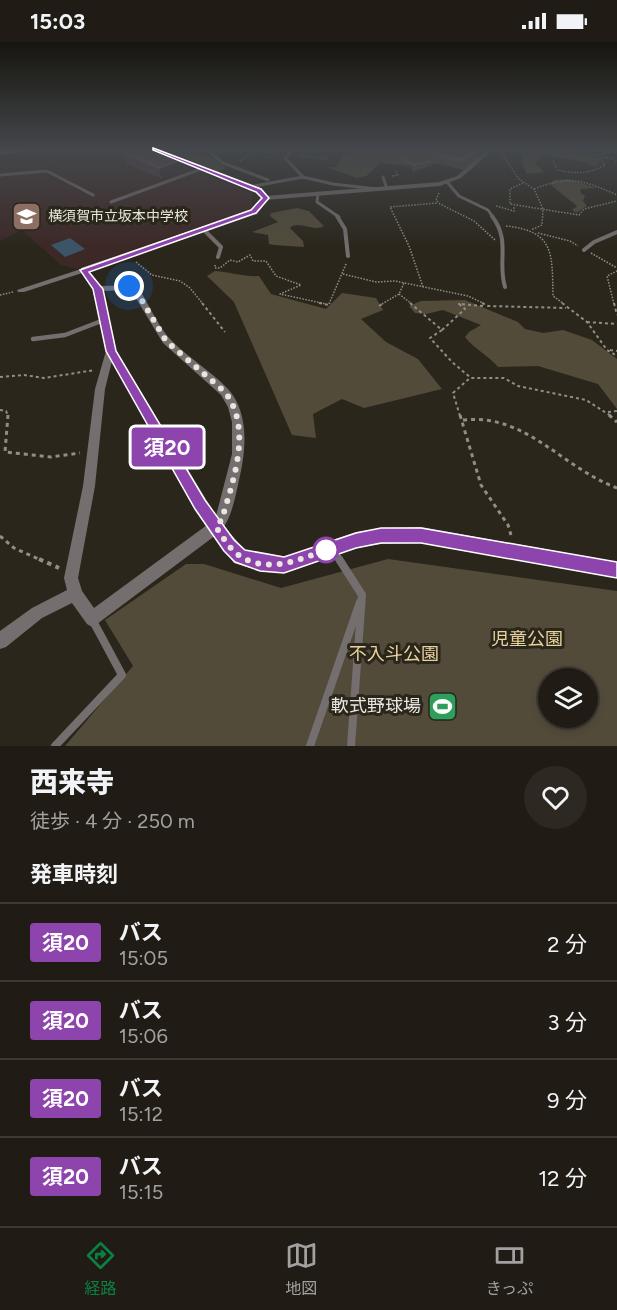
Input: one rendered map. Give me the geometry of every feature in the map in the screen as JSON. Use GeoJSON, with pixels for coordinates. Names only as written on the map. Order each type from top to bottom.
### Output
{"type":"FeatureCollection","features":[{"type":"Feature","properties":{"kind":"street"},"geometry":{"type":"LineString","coordinates":[[237,182],[262,193],[265,198]]}},
{"type":"Feature","properties":{"kind":"street"},"geometry":{"type":"LineString","coordinates":[[21,290],[254,212],[265,198],[378,190],[447,182]]}},
{"type":"Feature","properties":{"kind":"street"},"geometry":{"type":"LineString","coordinates":[[84,270],[98,289],[111,351],[216,527],[240,557],[260,563],[284,565],[332,548],[381,536],[421,536],[617,570]]}},
{"type":"Feature","properties":{"kind":"street"},"geometry":{"type":"LineString","coordinates":[[98,289],[134,287],[166,341],[225,392],[231,400],[240,449],[222,519],[216,527],[92,619],[75,594],[71,578],[94,450],[97,393],[103,369],[111,351]]}},
{"type":"Feature","properties":{"kind":"street"},"geometry":{"type":"LineString","coordinates":[[0,641],[37,613],[75,594]]}},
{"type":"Feature","properties":{"kind":"lane"},"geometry":{"type":"LineString","coordinates":[[68,182],[93,195]]}},
{"type":"Feature","properties":{"kind":"lane"},"geometry":{"type":"LineString","coordinates":[[111,202],[166,182]]}},
{"type":"Feature","properties":{"kind":"lane"},"geometry":{"type":"LineString","coordinates":[[249,187],[278,182]]}},
{"type":"Feature","properties":{"kind":"lane"},"geometry":{"type":"LineString","coordinates":[[324,182],[378,190]]}},
{"type":"Feature","properties":{"kind":"lane"},"geometry":{"type":"LineString","coordinates":[[385,182],[387,189]]}},
{"type":"Feature","properties":{"kind":"lane"},"geometry":{"type":"LineString","coordinates":[[447,182],[459,196],[489,211],[499,225],[504,243],[501,274],[505,287]]}},
{"type":"Feature","properties":{"kind":"lane"},"geometry":{"type":"LineString","coordinates":[[318,193],[317,202],[331,209],[342,220],[348,256]]}},
{"type":"Feature","properties":{"kind":"lane"},"geometry":{"type":"LineString","coordinates":[[203,229],[221,247],[218,257]]}},
{"type":"Feature","properties":{"kind":"lane"},"geometry":{"type":"LineString","coordinates":[[584,250],[594,242],[617,232]]}},
{"type":"Feature","properties":{"kind":"lane"},"geometry":{"type":"LineString","coordinates":[[33,339],[65,335],[104,320]]}},
{"type":"Feature","properties":{"kind":"lane"},"geometry":{"type":"LineString","coordinates":[[332,548],[362,595],[351,746]]}},
{"type":"Feature","properties":{"kind":"lane"},"geometry":{"type":"LineString","coordinates":[[310,746],[362,595]]}},
{"type":"Feature","properties":{"kind":"lane"},"geometry":{"type":"LineString","coordinates":[[55,746],[122,675],[92,619]]}},
{"type":"Feature","properties":{"kind":"path"},"geometry":{"type":"LineString","coordinates":[[534,189],[548,182]]}},
{"type":"Feature","properties":{"kind":"path"},"geometry":{"type":"LineString","coordinates":[[586,182],[598,185],[617,195]]}},
{"type":"Feature","properties":{"kind":"path"},"geometry":{"type":"LineString","coordinates":[[531,230],[542,225],[543,209],[534,189],[523,183],[510,189],[510,204],[514,206],[543,209],[563,209],[579,215],[584,209],[617,201]]}},
{"type":"Feature","properties":{"kind":"path"},"geometry":{"type":"LineString","coordinates":[[434,184],[441,192],[436,196],[444,210],[475,221],[490,238],[504,243]]}},
{"type":"Feature","properties":{"kind":"path"},"geometry":{"type":"LineString","coordinates":[[423,287],[409,246],[390,207],[438,203]]}},
{"type":"Feature","properties":{"kind":"path"},"geometry":{"type":"LineString","coordinates":[[489,211],[488,204],[514,211],[514,206]]}},
{"type":"Feature","properties":{"kind":"path"},"geometry":{"type":"LineString","coordinates":[[499,225],[531,230],[570,241],[617,270],[607,276],[617,315]]}},
{"type":"Feature","properties":{"kind":"path"},"geometry":{"type":"LineString","coordinates":[[531,230],[543,239],[552,258],[553,296],[587,322],[607,350],[617,356]]}},
{"type":"Feature","properties":{"kind":"path"},"geometry":{"type":"LineString","coordinates":[[127,255],[152,275],[180,281],[190,288],[225,332]]}},
{"type":"Feature","properties":{"kind":"path"},"geometry":{"type":"LineString","coordinates":[[218,257],[215,268],[220,268],[230,260],[238,262],[250,255],[253,261],[266,261],[276,276],[301,285],[280,294],[329,305],[348,256]]}},
{"type":"Feature","properties":{"kind":"path"},"geometry":{"type":"LineString","coordinates":[[342,274],[376,282],[404,283],[468,296],[488,306]]}},
{"type":"Feature","properties":{"kind":"path"},"geometry":{"type":"LineString","coordinates":[[379,306],[399,294],[404,283]]}},
{"type":"Feature","properties":{"kind":"path"},"geometry":{"type":"LineString","coordinates":[[399,294],[420,310],[423,317],[442,330]]}},
{"type":"Feature","properties":{"kind":"path"},"geometry":{"type":"LineString","coordinates":[[471,378],[452,362],[430,338],[465,309],[459,304],[566,308]]}},
{"type":"Feature","properties":{"kind":"path"},"geometry":{"type":"LineString","coordinates":[[587,322],[617,324]]}},
{"type":"Feature","properties":{"kind":"path"},"geometry":{"type":"LineString","coordinates":[[607,350],[617,351]]}},
{"type":"Feature","properties":{"kind":"path"},"geometry":{"type":"LineString","coordinates":[[0,377],[24,375],[44,378],[103,369]]}},
{"type":"Feature","properties":{"kind":"path"},"geometry":{"type":"LineString","coordinates":[[511,535],[508,525],[481,485],[453,393],[471,378],[504,378],[518,386],[586,400],[617,422]]}},
{"type":"Feature","properties":{"kind":"path"},"geometry":{"type":"LineString","coordinates":[[0,410],[6,411],[8,416],[5,452],[51,458],[94,450]]}},
{"type":"Feature","properties":{"kind":"path"},"geometry":{"type":"LineString","coordinates":[[606,412],[617,411]]}},
{"type":"Feature","properties":{"kind":"path"},"geometry":{"type":"LineString","coordinates":[[463,420],[478,416],[509,425],[597,482],[617,488]]}},
{"type":"Feature","properties":{"kind":"path"},"geometry":{"type":"LineString","coordinates":[[0,536],[14,548],[58,568],[74,565]]}},
{"type":"Feature","properties":{"kind":"shaded area"},"geometry":{"type":"Polygon","coordinates":[[[0,182],[224,182],[252,193],[252,206],[248,210],[76,269],[61,265],[22,230],[0,241],[0,182]]]}},
{"type":"Feature","properties":{"kind":"green space"},"geometry":{"type":"Polygon","coordinates":[[[552,182],[578,182],[597,188],[581,189],[580,192],[585,196],[583,201],[587,206],[576,213],[572,210],[577,206],[551,185],[552,182]]]}},
{"type":"Feature","properties":{"kind":"green space"},"geometry":{"type":"Polygon","coordinates":[[[297,208],[309,211],[324,226],[316,228],[296,225],[290,228],[303,241],[304,247],[269,244],[268,235],[252,232],[278,222],[270,216],[271,213],[297,208]]]}},
{"type":"Feature","properties":{"kind":"green space"},"geometry":{"type":"Polygon","coordinates":[[[215,271],[259,276],[271,294],[326,309],[342,293],[376,298],[383,310],[361,319],[386,342],[418,359],[442,389],[364,408],[342,399],[313,414],[316,438],[292,435],[234,302],[207,276],[215,271]]]}},
{"type":"Feature","properties":{"kind":"green space"},"geometry":{"type":"Polygon","coordinates":[[[465,300],[518,322],[525,329],[543,333],[563,330],[592,340],[617,359],[617,409],[598,384],[538,366],[498,367],[465,337],[481,325],[443,310],[426,314],[415,313],[409,306],[421,301],[465,300]]]}},
{"type":"Feature","properties":{"kind":"green space","name":"不入斗公園"},"geometry":{"type":"Polygon","coordinates":[[[388,559],[617,591],[617,746],[65,746],[133,666],[105,620],[186,564],[204,564],[281,588],[388,559]]]}},
{"type":"Feature","properties":{"kind":"water"},"geometry":{"type":"Polygon","coordinates":[[[70,238],[85,249],[65,257],[51,245],[70,238]]]}},
{"type":"Feature","properties":{"kind":"bus line","name":"須20"},"geometry":{"type":"LineString","coordinates":[[238,182],[258,190],[265,198],[254,212],[84,270],[98,289],[111,351],[200,504],[229,546],[240,557],[260,563],[284,565],[356,540],[381,536],[421,536],[617,570]]}},
{"type":"Feature","properties":{"kind":"place","name":"横須賀市立坂本中学校"},"geometry":{"type":"Point","coordinates":[27,216]}},
{"type":"Feature","properties":{"kind":"place","name":"軟式野球場"},"geometry":{"type":"Point","coordinates":[442,706]}},
{"type":"Feature","properties":{"kind":"route"},"geometry":{"type":"LineString","coordinates":[[129,286],[134,287],[166,341],[225,392],[231,400],[240,449],[222,519],[216,527],[229,546],[240,557],[260,563],[284,565],[332,548],[326,550]]}},
{"type":"Feature","properties":{"kind":"park label","name":"児童公園"},"geometry":{"type":"Point","coordinates":[527,639]}}]}
